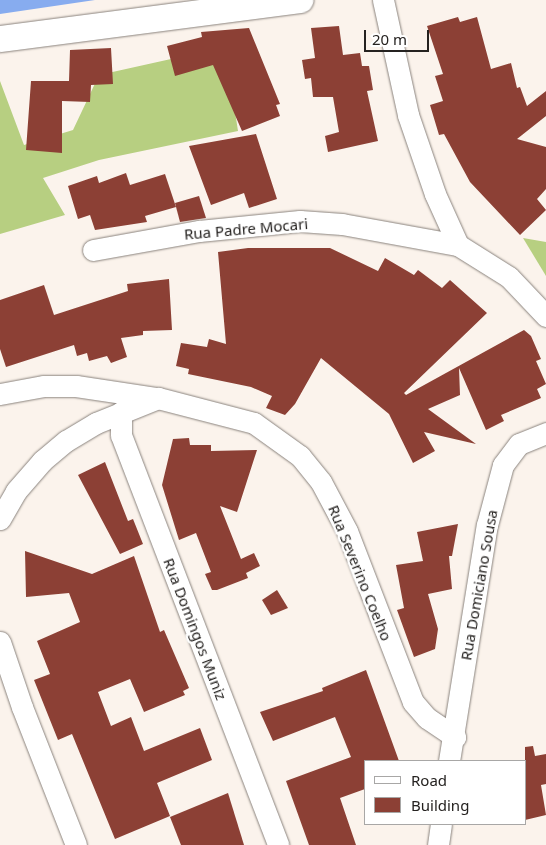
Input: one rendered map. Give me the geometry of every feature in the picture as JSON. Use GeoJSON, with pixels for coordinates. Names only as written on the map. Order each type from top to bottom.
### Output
{"type":"FeatureCollection","features":[{"type":"Feature","properties":{"kind":"main road"},"geometry":{"type":"LineString","coordinates":[[0,39],[300,0]]}},
{"type":"Feature","properties":{"kind":"street"},"geometry":{"type":"LineString","coordinates":[[383,0],[408,115],[435,194],[458,245],[509,277],[546,316]]}},
{"type":"Feature","properties":{"kind":"street","name":"Rua Padre Mocari"},"geometry":{"type":"LineString","coordinates":[[92,250],[199,231],[300,221],[342,224],[458,245]]}},
{"type":"Feature","properties":{"kind":"street","name":"Rua Severino Coelho"},"geometry":{"type":"LineString","coordinates":[[0,394],[44,386],[76,386],[158,398],[254,423],[300,456],[321,482],[347,531],[413,702],[427,718],[454,737]]}},
{"type":"Feature","properties":{"kind":"street"},"geometry":{"type":"LineString","coordinates":[[0,518],[16,491],[42,461],[66,441],[122,412],[158,398]]}},
{"type":"Feature","properties":{"kind":"street","name":"Rua Domingos Muniz"},"geometry":{"type":"LineString","coordinates":[[122,412],[121,435],[278,845]]}},
{"type":"Feature","properties":{"kind":"street","name":"Rua Domiciano Sousa"},"geometry":{"type":"LineString","coordinates":[[449,760],[487,525],[503,466],[519,444],[546,433]]}},
{"type":"Feature","properties":{"kind":"street"},"geometry":{"type":"LineString","coordinates":[[0,642],[22,707],[76,845]]}},
{"type":"Feature","properties":{"kind":"street"},"geometry":{"type":"LineString","coordinates":[[438,845],[441,825]]}},
{"type":"Feature","properties":{"kind":"green space"},"geometry":{"type":"Polygon","coordinates":[[[225,47],[238,131],[99,160],[43,178],[65,215],[0,234],[0,81],[24,145],[73,130],[99,75],[225,47]]]}},
{"type":"Feature","properties":{"kind":"green space"},"geometry":{"type":"Polygon","coordinates":[[[523,238],[546,242],[546,276],[523,238]]]}},
{"type":"Feature","properties":{"kind":"water"},"geometry":{"type":"Polygon","coordinates":[[[0,0],[95,0],[0,14],[0,0]]]}},
{"type":"Feature","properties":{"kind":"building"},"geometry":{"type":"Polygon","coordinates":[[[458,17],[460,22],[477,17],[491,69],[511,63],[517,88],[520,87],[527,106],[546,91],[546,116],[517,139],[546,147],[546,189],[537,199],[546,210],[520,235],[470,182],[444,134],[439,135],[430,105],[443,101],[435,76],[443,74],[427,26],[458,17]]]}},
{"type":"Feature","properties":{"kind":"building"},"geometry":{"type":"Polygon","coordinates":[[[339,26],[343,55],[360,53],[362,66],[369,66],[373,90],[367,91],[378,141],[328,152],[325,136],[339,132],[333,97],[313,97],[311,78],[305,79],[302,60],[315,58],[311,28],[339,26]]]}},
{"type":"Feature","properties":{"kind":"building"},"geometry":{"type":"Polygon","coordinates":[[[249,28],[280,104],[276,105],[280,116],[242,131],[213,65],[175,76],[167,46],[202,37],[201,32],[249,28]]]}},
{"type":"Feature","properties":{"kind":"building"},"geometry":{"type":"Polygon","coordinates":[[[111,48],[113,84],[91,85],[90,102],[62,101],[62,153],[26,150],[31,81],[69,81],[70,50],[111,48]]]}},
{"type":"Feature","properties":{"kind":"building"},"geometry":{"type":"Polygon","coordinates":[[[256,134],[277,199],[249,208],[244,193],[211,205],[189,146],[256,134]]]}},
{"type":"Feature","properties":{"kind":"building"},"geometry":{"type":"Polygon","coordinates":[[[126,173],[130,185],[165,174],[176,207],[145,216],[147,222],[95,230],[90,215],[78,219],[68,186],[97,176],[99,183],[126,173]]]}},
{"type":"Feature","properties":{"kind":"building"},"geometry":{"type":"Polygon","coordinates":[[[199,196],[206,218],[180,222],[175,203],[199,196]]]}},
{"type":"Feature","properties":{"kind":"building"},"geometry":{"type":"Polygon","coordinates":[[[248,248],[330,248],[378,271],[385,258],[414,275],[418,270],[442,288],[450,280],[487,313],[404,393],[406,395],[524,330],[531,336],[541,359],[536,361],[546,384],[537,389],[541,398],[501,415],[504,421],[486,430],[459,368],[460,395],[428,409],[476,444],[424,432],[435,451],[413,463],[389,414],[321,358],[295,404],[285,415],[266,408],[272,396],[251,387],[188,374],[189,369],[176,366],[181,343],[207,347],[209,339],[226,344],[218,252],[248,248]]]}},
{"type":"Feature","properties":{"kind":"building"},"geometry":{"type":"Polygon","coordinates":[[[169,279],[172,330],[143,331],[143,335],[121,338],[127,357],[111,363],[107,356],[89,361],[87,353],[77,356],[74,345],[6,367],[0,349],[0,300],[44,285],[54,315],[128,291],[127,284],[169,279]]]}},
{"type":"Feature","properties":{"kind":"building"},"geometry":{"type":"Polygon","coordinates":[[[189,438],[190,445],[211,445],[211,451],[257,450],[237,512],[220,506],[241,559],[254,553],[260,566],[246,573],[248,578],[217,590],[212,590],[205,574],[211,572],[196,533],[179,540],[162,485],[173,439],[189,438]]]}},
{"type":"Feature","properties":{"kind":"building"},"geometry":{"type":"Polygon","coordinates":[[[105,462],[128,521],[133,519],[143,544],[120,554],[78,475],[105,462]]]}},
{"type":"Feature","properties":{"kind":"building"},"geometry":{"type":"Polygon","coordinates":[[[458,524],[452,556],[449,556],[452,589],[428,594],[438,629],[435,649],[414,657],[397,610],[404,608],[396,565],[423,561],[417,532],[458,524]]]}},
{"type":"Feature","properties":{"kind":"building"},"geometry":{"type":"Polygon","coordinates":[[[25,551],[92,574],[134,556],[160,632],[164,630],[189,688],[183,691],[185,695],[144,712],[130,679],[98,692],[111,726],[131,717],[144,751],[200,728],[212,760],[157,783],[170,816],[115,839],[72,734],[58,740],[34,680],[50,674],[37,641],[80,622],[69,593],[26,597],[25,551]]]}},
{"type":"Feature","properties":{"kind":"building"},"geometry":{"type":"Polygon","coordinates":[[[277,590],[288,608],[271,615],[262,600],[277,590]]]}},
{"type":"Feature","properties":{"kind":"building"},"geometry":{"type":"Polygon","coordinates":[[[366,670],[399,760],[364,760],[364,789],[340,798],[356,845],[309,845],[286,781],[351,757],[335,717],[273,741],[260,712],[323,691],[322,688],[366,670]]]}},
{"type":"Feature","properties":{"kind":"building"},"geometry":{"type":"Polygon","coordinates":[[[533,746],[535,756],[546,754],[546,784],[541,785],[546,815],[526,820],[526,760],[525,747],[533,746]]]}},
{"type":"Feature","properties":{"kind":"building"},"geometry":{"type":"Polygon","coordinates":[[[228,793],[244,845],[181,845],[170,817],[228,793]]]}}]}
